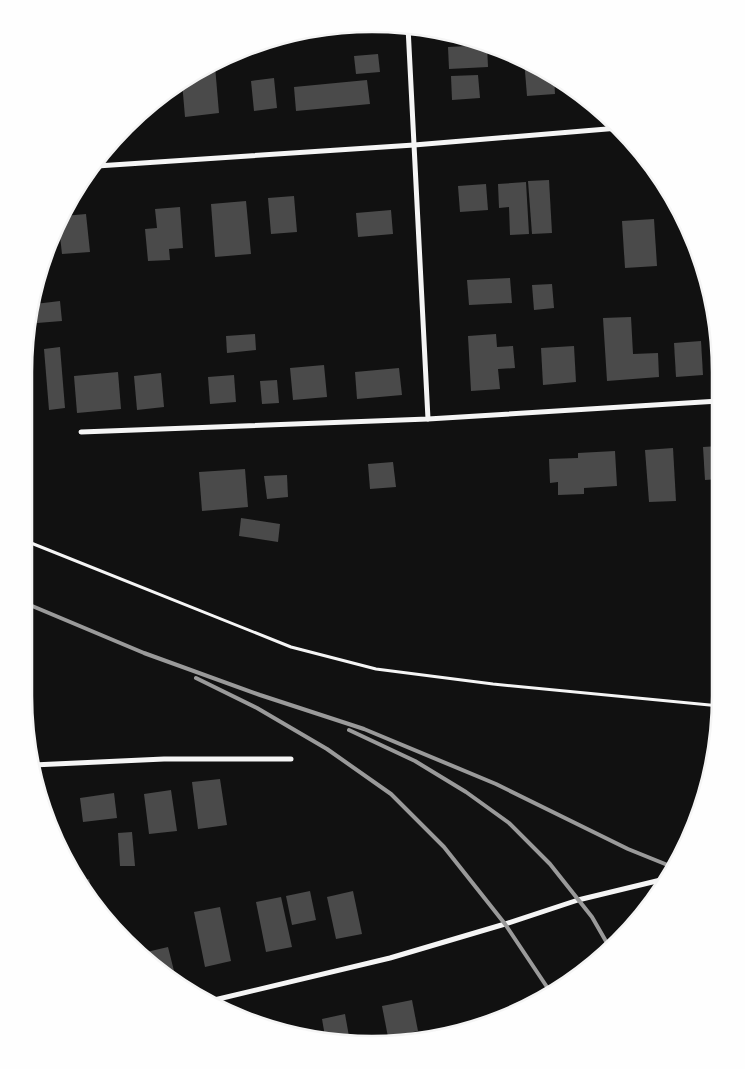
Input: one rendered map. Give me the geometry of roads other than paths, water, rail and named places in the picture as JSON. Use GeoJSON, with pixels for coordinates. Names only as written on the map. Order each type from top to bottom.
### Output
{"type":"FeatureCollection","features":[{"type":"Feature","properties":{"kind":"street"},"geometry":{"type":"LineString","coordinates":[[408,34],[428,419]]}},
{"type":"Feature","properties":{"kind":"street"},"geometry":{"type":"LineString","coordinates":[[103,166],[414,145],[610,129]]}},
{"type":"Feature","properties":{"kind":"street"},"geometry":{"type":"LineString","coordinates":[[81,432],[428,419],[712,401]]}},
{"type":"Feature","properties":{"kind":"street"},"geometry":{"type":"LineString","coordinates":[[39,765],[164,759],[290,759]]}},
{"type":"Feature","properties":{"kind":"street"},"geometry":{"type":"LineString","coordinates":[[218,999],[390,958],[578,900],[658,880]]}},
{"type":"Feature","properties":{"kind":"railway"},"geometry":{"type":"LineString","coordinates":[[32,606],[144,653],[260,695],[364,729],[496,784],[628,849],[668,865]]}},
{"type":"Feature","properties":{"kind":"railway"},"geometry":{"type":"LineString","coordinates":[[196,678],[257,708],[327,749],[391,794],[444,847],[505,924],[547,988]]}},
{"type":"Feature","properties":{"kind":"railway"},"geometry":{"type":"LineString","coordinates":[[349,730],[415,761],[466,792],[509,823],[550,864],[592,917],[607,943]]}}]}
